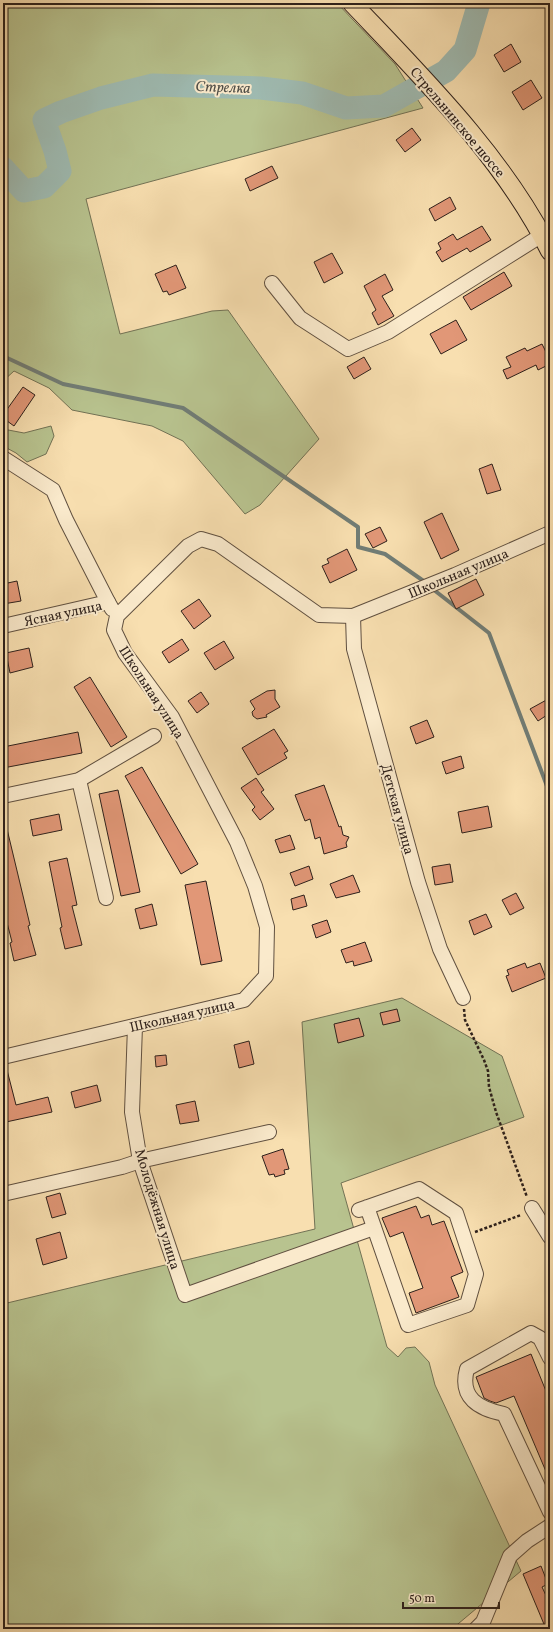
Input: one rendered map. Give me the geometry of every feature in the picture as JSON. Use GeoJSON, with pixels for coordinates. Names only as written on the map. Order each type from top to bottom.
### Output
{"type":"FeatureCollection","features":[{"type":"Feature","properties":{"kind":"main road","name":"Стрельнинское шоссе"},"geometry":{"type":"LineString","coordinates":[[352,3],[458,118],[508,181],[542,235],[550,251]]}},
{"type":"Feature","properties":{"kind":"street"},"geometry":{"type":"LineString","coordinates":[[272,283],[300,318],[348,349],[388,332],[542,235]]}},
{"type":"Feature","properties":{"kind":"street"},"geometry":{"type":"LineString","coordinates":[[3,458],[53,490],[66,520],[108,602]]}},
{"type":"Feature","properties":{"kind":"street","name":"Школьная улица"},"geometry":{"type":"LineString","coordinates":[[3,1057],[244,1000],[266,976],[267,927],[255,886],[237,842],[172,717],[125,653],[114,630],[117,616],[188,546],[201,539],[218,544],[319,616],[353,616],[455,576],[550,533]]}},
{"type":"Feature","properties":{"kind":"street","name":"Ясная улица"},"geometry":{"type":"LineString","coordinates":[[3,626],[108,602],[117,616]]}},
{"type":"Feature","properties":{"kind":"street","name":"Детская улица"},"geometry":{"type":"LineString","coordinates":[[353,616],[354,649],[418,882],[440,949],[463,998]]}},
{"type":"Feature","properties":{"kind":"street"},"geometry":{"type":"LineString","coordinates":[[3,796],[79,780],[154,736]]}},
{"type":"Feature","properties":{"kind":"street"},"geometry":{"type":"LineString","coordinates":[[79,780],[106,898]]}},
{"type":"Feature","properties":{"kind":"street","name":"Молодёжная улица"},"geometry":{"type":"LineString","coordinates":[[135,1026],[132,1112],[140,1161],[185,1295],[374,1228]]}},
{"type":"Feature","properties":{"kind":"street"},"geometry":{"type":"LineString","coordinates":[[3,1194],[269,1132]]}},
{"type":"Feature","properties":{"kind":"street"},"geometry":{"type":"LineString","coordinates":[[419,1189],[456,1213],[476,1274],[467,1305],[408,1325],[374,1228],[363,1208],[419,1189]]}},
{"type":"Feature","properties":{"kind":"street"},"geometry":{"type":"LineString","coordinates":[[532,1210],[550,1237]]}},
{"type":"Feature","properties":{"kind":"street"},"geometry":{"type":"LineString","coordinates":[[550,1358],[540,1338],[531,1333],[467,1369],[464,1379],[473,1401],[481,1407],[504,1414],[550,1512]]}},
{"type":"Feature","properties":{"kind":"street"},"geometry":{"type":"LineString","coordinates":[[476,1629],[483,1622],[510,1556],[527,1541],[550,1526]]}},
{"type":"Feature","properties":{"kind":"path"},"geometry":{"type":"LineString","coordinates":[[463,998],[465,1020],[484,1060],[496,1112],[532,1210],[463,1236]]}},
{"type":"Feature","properties":{"kind":"green space"},"geometry":{"type":"Polygon","coordinates":[[[3,3],[337,3],[395,64],[423,108],[86,199],[120,334],[212,311],[228,310],[319,439],[260,505],[245,514],[183,441],[152,426],[72,410],[49,388],[14,371],[3,381],[3,3]]]}},
{"type":"Feature","properties":{"kind":"green space"},"geometry":{"type":"Polygon","coordinates":[[[51,426],[54,436],[46,454],[27,462],[16,453],[3,446],[3,429],[24,433],[51,426]]]}},
{"type":"Feature","properties":{"kind":"green space"},"geometry":{"type":"Polygon","coordinates":[[[402,998],[502,1056],[524,1117],[341,1183],[387,1347],[398,1357],[406,1348],[415,1347],[429,1362],[435,1385],[521,1571],[452,1629],[3,1629],[3,1304],[315,1229],[302,1022],[402,998]]]}},
{"type":"Feature","properties":{"kind":"building"},"geometry":{"type":"Polygon","coordinates":[[[511,44],[521,62],[504,72],[494,55],[511,44]]]}},
{"type":"Feature","properties":{"kind":"building"},"geometry":{"type":"Polygon","coordinates":[[[531,80],[542,98],[523,110],[512,92],[531,80]]]}},
{"type":"Feature","properties":{"kind":"building"},"geometry":{"type":"Polygon","coordinates":[[[412,128],[421,140],[405,152],[396,140],[412,128]]]}},
{"type":"Feature","properties":{"kind":"building"},"geometry":{"type":"Polygon","coordinates":[[[272,166],[278,178],[250,191],[245,179],[272,166]]]}},
{"type":"Feature","properties":{"kind":"building"},"geometry":{"type":"Polygon","coordinates":[[[450,197],[456,209],[435,221],[429,209],[450,197]]]}},
{"type":"Feature","properties":{"kind":"building"},"geometry":{"type":"Polygon","coordinates":[[[482,226],[491,240],[470,252],[467,248],[442,262],[436,252],[441,249],[438,243],[453,234],[457,240],[482,226]]]}},
{"type":"Feature","properties":{"kind":"building"},"geometry":{"type":"Polygon","coordinates":[[[332,253],[343,273],[324,283],[314,262],[332,253]]]}},
{"type":"Feature","properties":{"kind":"building"},"geometry":{"type":"Polygon","coordinates":[[[176,265],[186,288],[169,295],[167,291],[163,292],[155,274],[176,265]]]}},
{"type":"Feature","properties":{"kind":"building"},"geometry":{"type":"Polygon","coordinates":[[[504,272],[512,286],[471,310],[463,297],[504,272]]]}},
{"type":"Feature","properties":{"kind":"building"},"geometry":{"type":"Polygon","coordinates":[[[385,274],[393,290],[382,296],[394,316],[378,325],[372,313],[376,310],[364,286],[385,274]]]}},
{"type":"Feature","properties":{"kind":"building"},"geometry":{"type":"Polygon","coordinates":[[[456,320],[467,340],[441,354],[430,334],[456,320]]]}},
{"type":"Feature","properties":{"kind":"building"},"geometry":{"type":"Polygon","coordinates":[[[542,344],[550,360],[550,364],[538,370],[536,365],[507,379],[503,370],[511,367],[506,357],[525,348],[527,351],[542,344]]]}},
{"type":"Feature","properties":{"kind":"building"},"geometry":{"type":"Polygon","coordinates":[[[364,357],[371,369],[354,379],[347,367],[364,357]]]}},
{"type":"Feature","properties":{"kind":"building"},"geometry":{"type":"Polygon","coordinates":[[[23,387],[35,395],[14,426],[3,418],[3,415],[23,387]]]}},
{"type":"Feature","properties":{"kind":"building"},"geometry":{"type":"Polygon","coordinates":[[[492,464],[501,490],[487,494],[479,469],[492,464]]]}},
{"type":"Feature","properties":{"kind":"building"},"geometry":{"type":"Polygon","coordinates":[[[442,513],[459,550],[441,559],[424,522],[442,513]]]}},
{"type":"Feature","properties":{"kind":"building"},"geometry":{"type":"Polygon","coordinates":[[[380,527],[387,541],[373,548],[365,534],[380,527]]]}},
{"type":"Feature","properties":{"kind":"building"},"geometry":{"type":"Polygon","coordinates":[[[347,549],[357,570],[330,583],[322,566],[329,563],[327,559],[347,549]]]}},
{"type":"Feature","properties":{"kind":"building"},"geometry":{"type":"Polygon","coordinates":[[[476,579],[484,595],[456,609],[448,593],[476,579]]]}},
{"type":"Feature","properties":{"kind":"building"},"geometry":{"type":"Polygon","coordinates":[[[17,581],[21,601],[3,604],[3,584],[17,581]]]}},
{"type":"Feature","properties":{"kind":"building"},"geometry":{"type":"Polygon","coordinates":[[[199,599],[211,616],[194,629],[181,611],[199,599]]]}},
{"type":"Feature","properties":{"kind":"building"},"geometry":{"type":"Polygon","coordinates":[[[182,639],[189,650],[169,663],[162,652],[182,639]]]}},
{"type":"Feature","properties":{"kind":"building"},"geometry":{"type":"Polygon","coordinates":[[[224,641],[234,658],[215,670],[204,653],[224,641]]]}},
{"type":"Feature","properties":{"kind":"building"},"geometry":{"type":"Polygon","coordinates":[[[29,648],[33,667],[10,673],[6,653],[29,648]]]}},
{"type":"Feature","properties":{"kind":"building"},"geometry":{"type":"Polygon","coordinates":[[[90,677],[127,737],[111,747],[74,687],[90,677]]]}},
{"type":"Feature","properties":{"kind":"building"},"geometry":{"type":"Polygon","coordinates":[[[275,690],[275,699],[280,707],[266,715],[267,717],[257,719],[253,716],[252,712],[255,709],[250,701],[267,691],[275,690]]]}},
{"type":"Feature","properties":{"kind":"building"},"geometry":{"type":"Polygon","coordinates":[[[201,692],[209,704],[197,713],[188,701],[201,692]]]}},
{"type":"Feature","properties":{"kind":"building"},"geometry":{"type":"Polygon","coordinates":[[[550,698],[550,713],[538,721],[530,709],[550,698]]]}},
{"type":"Feature","properties":{"kind":"building"},"geometry":{"type":"Polygon","coordinates":[[[427,720],[434,737],[416,744],[410,727],[427,720]]]}},
{"type":"Feature","properties":{"kind":"building"},"geometry":{"type":"Polygon","coordinates":[[[274,729],[288,751],[284,753],[287,758],[258,775],[242,748],[274,729]]]}},
{"type":"Feature","properties":{"kind":"building"},"geometry":{"type":"Polygon","coordinates":[[[78,732],[82,753],[3,768],[3,747],[78,732]]]}},
{"type":"Feature","properties":{"kind":"building"},"geometry":{"type":"Polygon","coordinates":[[[461,756],[464,768],[446,774],[442,762],[461,756]]]}},
{"type":"Feature","properties":{"kind":"building"},"geometry":{"type":"Polygon","coordinates":[[[142,767],[198,864],[181,874],[125,776],[142,767]]]}},
{"type":"Feature","properties":{"kind":"building"},"geometry":{"type":"Polygon","coordinates":[[[256,778],[264,790],[261,792],[274,809],[260,820],[252,810],[255,807],[241,788],[256,778]]]}},
{"type":"Feature","properties":{"kind":"building"},"geometry":{"type":"Polygon","coordinates":[[[324,785],[339,827],[341,826],[343,835],[349,837],[346,843],[347,847],[324,854],[320,837],[315,839],[310,819],[305,821],[295,795],[324,785]]]}},
{"type":"Feature","properties":{"kind":"building"},"geometry":{"type":"Polygon","coordinates":[[[118,790],[140,892],[121,896],[99,794],[118,790]]]}},
{"type":"Feature","properties":{"kind":"building"},"geometry":{"type":"Polygon","coordinates":[[[488,806],[492,827],[462,833],[458,812],[488,806]]]}},
{"type":"Feature","properties":{"kind":"building"},"geometry":{"type":"Polygon","coordinates":[[[59,814],[62,830],[33,836],[30,820],[59,814]]]}},
{"type":"Feature","properties":{"kind":"building"},"geometry":{"type":"Polygon","coordinates":[[[3,829],[7,829],[30,925],[28,926],[36,955],[14,961],[10,943],[12,942],[3,907],[3,829]]]}},
{"type":"Feature","properties":{"kind":"building"},"geometry":{"type":"Polygon","coordinates":[[[290,835],[295,849],[280,853],[275,840],[290,835]]]}},
{"type":"Feature","properties":{"kind":"building"},"geometry":{"type":"Polygon","coordinates":[[[67,858],[77,905],[72,906],[82,945],[65,949],[49,862],[67,858]]]}},
{"type":"Feature","properties":{"kind":"building"},"geometry":{"type":"Polygon","coordinates":[[[450,864],[453,882],[435,885],[432,867],[450,864]]]}},
{"type":"Feature","properties":{"kind":"building"},"geometry":{"type":"Polygon","coordinates":[[[309,866],[313,879],[295,886],[290,873],[309,866]]]}},
{"type":"Feature","properties":{"kind":"building"},"geometry":{"type":"Polygon","coordinates":[[[353,875],[360,892],[336,898],[330,884],[353,875]]]}},
{"type":"Feature","properties":{"kind":"building"},"geometry":{"type":"Polygon","coordinates":[[[206,881],[222,961],[201,965],[185,885],[206,881]]]}},
{"type":"Feature","properties":{"kind":"building"},"geometry":{"type":"Polygon","coordinates":[[[516,893],[524,908],[510,915],[502,900],[516,893]]]}},
{"type":"Feature","properties":{"kind":"building"},"geometry":{"type":"Polygon","coordinates":[[[304,895],[307,906],[293,910],[291,899],[304,895]]]}},
{"type":"Feature","properties":{"kind":"building"},"geometry":{"type":"Polygon","coordinates":[[[152,904],[157,925],[140,929],[135,909],[152,904]]]}},
{"type":"Feature","properties":{"kind":"building"},"geometry":{"type":"Polygon","coordinates":[[[486,914],[492,927],[474,935],[469,921],[486,914]]]}},
{"type":"Feature","properties":{"kind":"building"},"geometry":{"type":"Polygon","coordinates":[[[327,920],[331,932],[316,938],[312,925],[327,920]]]}},
{"type":"Feature","properties":{"kind":"building"},"geometry":{"type":"Polygon","coordinates":[[[365,942],[372,961],[354,966],[353,961],[346,963],[341,950],[365,942]]]}},
{"type":"Feature","properties":{"kind":"building"},"geometry":{"type":"Polygon","coordinates":[[[525,963],[527,968],[540,963],[546,978],[512,992],[506,976],[509,975],[507,970],[525,963]]]}},
{"type":"Feature","properties":{"kind":"building"},"geometry":{"type":"Polygon","coordinates":[[[397,1009],[400,1021],[383,1025],[380,1013],[397,1009]]]}},
{"type":"Feature","properties":{"kind":"building"},"geometry":{"type":"Polygon","coordinates":[[[359,1018],[364,1036],[338,1043],[334,1024],[359,1018]]]}},
{"type":"Feature","properties":{"kind":"building"},"geometry":{"type":"Polygon","coordinates":[[[249,1041],[254,1064],[239,1068],[234,1045],[249,1041]]]}},
{"type":"Feature","properties":{"kind":"building"},"geometry":{"type":"Polygon","coordinates":[[[166,1055],[167,1065],[156,1067],[155,1056],[166,1055]]]}},
{"type":"Feature","properties":{"kind":"building"},"geometry":{"type":"Polygon","coordinates":[[[3,1070],[7,1070],[16,1105],[48,1097],[52,1112],[6,1122],[3,1110],[3,1070]]]}},
{"type":"Feature","properties":{"kind":"building"},"geometry":{"type":"Polygon","coordinates":[[[97,1085],[101,1101],[75,1108],[71,1092],[97,1085]]]}},
{"type":"Feature","properties":{"kind":"building"},"geometry":{"type":"Polygon","coordinates":[[[195,1101],[199,1121],[180,1124],[176,1105],[195,1101]]]}},
{"type":"Feature","properties":{"kind":"building"},"geometry":{"type":"Polygon","coordinates":[[[283,1149],[289,1169],[284,1170],[285,1174],[275,1177],[274,1174],[269,1175],[262,1156],[283,1149]]]}},
{"type":"Feature","properties":{"kind":"building"},"geometry":{"type":"Polygon","coordinates":[[[60,1193],[66,1214],[52,1218],[46,1197],[60,1193]]]}},
{"type":"Feature","properties":{"kind":"building"},"geometry":{"type":"Polygon","coordinates":[[[416,1206],[421,1218],[429,1215],[432,1225],[444,1221],[463,1272],[451,1277],[459,1297],[416,1313],[409,1293],[423,1288],[403,1232],[390,1237],[382,1218],[416,1206]]]}},
{"type":"Feature","properties":{"kind":"building"},"geometry":{"type":"Polygon","coordinates":[[[60,1232],[67,1258],[43,1265],[36,1239],[60,1232]]]}},
{"type":"Feature","properties":{"kind":"building"},"geometry":{"type":"Polygon","coordinates":[[[531,1354],[550,1401],[550,1481],[514,1396],[496,1403],[484,1398],[476,1377],[531,1354]]]}},
{"type":"Feature","properties":{"kind":"building"},"geometry":{"type":"Polygon","coordinates":[[[541,1566],[548,1584],[542,1587],[550,1604],[550,1629],[546,1629],[523,1574],[541,1566]]]}},
{"type":"Feature","properties":{"kind":"waterway","name":"Стрелка"},"geometry":{"type":"LineString","coordinates":[[3,168],[24,191],[44,187],[60,171],[55,151],[44,120],[61,112],[101,98],[153,85],[261,88],[302,93],[346,108],[384,106],[446,71],[465,50],[479,3]]}},
{"type":"Feature","properties":{"kind":"waterway"},"geometry":{"type":"LineString","coordinates":[[3,356],[63,384],[183,408],[358,527],[358,547],[385,554],[425,582]]}},
{"type":"Feature","properties":{"kind":"waterway"},"geometry":{"type":"LineString","coordinates":[[434,590],[489,633],[550,794]]}}]}
